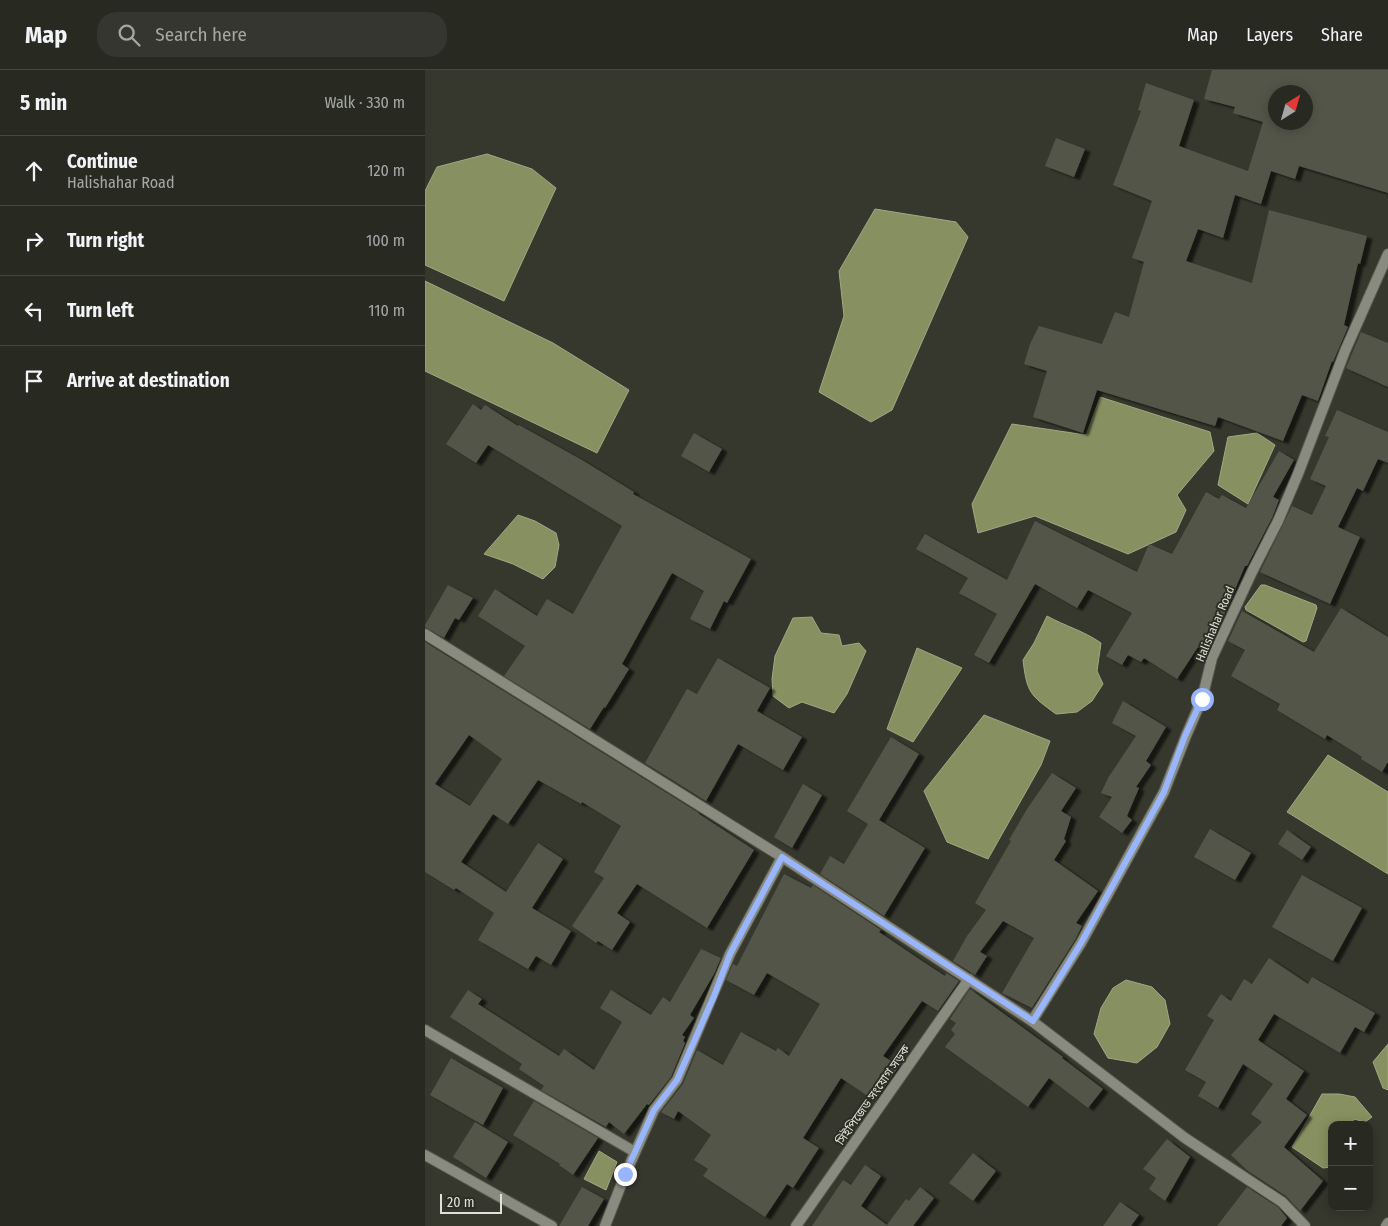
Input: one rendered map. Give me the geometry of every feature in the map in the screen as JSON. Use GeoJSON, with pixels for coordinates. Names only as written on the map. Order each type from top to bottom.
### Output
{"type":"FeatureCollection","features":[{"type":"Feature","properties":{"kind":"street","name":"Halishahar Road"},"geometry":{"type":"LineString","coordinates":[[1033,1021],[1081,943],[1164,792],[1185,736],[1202,699],[1212,658],[1278,521],[1345,352],[1388,254]]}},
{"type":"Feature","properties":{"kind":"street"},"geometry":{"type":"LineString","coordinates":[[425,634],[782,857],[1033,1021],[1185,1138],[1282,1202],[1305,1226]]}},
{"type":"Feature","properties":{"kind":"street"},"geometry":{"type":"LineString","coordinates":[[605,1226],[654,1110],[677,1080],[714,996],[730,954],[782,857]]}},
{"type":"Feature","properties":{"kind":"street","name":"সিইপিজেড সংযোগ সড়ক"},"geometry":{"type":"LineString","coordinates":[[797,1226],[969,979]]}},
{"type":"Feature","properties":{"kind":"street"},"geometry":{"type":"LineString","coordinates":[[425,1030],[635,1152]]}},
{"type":"Feature","properties":{"kind":"street"},"geometry":{"type":"LineString","coordinates":[[425,1156],[553,1226]]}},
{"type":"Feature","properties":{"kind":"shaded area"},"geometry":{"type":"Polygon","coordinates":[[[487,154],[532,169],[556,188],[504,301],[425,265],[425,191],[437,167],[487,154]]]}},
{"type":"Feature","properties":{"kind":"shaded area"},"geometry":{"type":"Polygon","coordinates":[[[875,209],[956,222],[968,237],[892,410],[871,422],[819,392],[844,316],[839,271],[875,209]]]}},
{"type":"Feature","properties":{"kind":"shaded area"},"geometry":{"type":"Polygon","coordinates":[[[425,281],[553,343],[629,390],[597,453],[425,371],[425,281]]]}},
{"type":"Feature","properties":{"kind":"shaded area"},"geometry":{"type":"Polygon","coordinates":[[[1100,397],[1210,432],[1214,451],[1177,495],[1186,510],[1176,532],[1128,554],[1035,516],[978,533],[972,504],[1012,424],[1086,435],[1100,397]]]}},
{"type":"Feature","properties":{"kind":"shaded area"},"geometry":{"type":"Polygon","coordinates":[[[1257,433],[1275,445],[1248,504],[1218,485],[1228,437],[1257,433]]]}},
{"type":"Feature","properties":{"kind":"shaded area"},"geometry":{"type":"Polygon","coordinates":[[[518,515],[535,521],[556,533],[559,545],[555,567],[543,579],[513,564],[484,554],[518,515]]]}},
{"type":"Feature","properties":{"kind":"shaded area"},"geometry":{"type":"Polygon","coordinates":[[[1261,585],[1316,605],[1317,608],[1306,641],[1303,642],[1246,610],[1245,607],[1261,585]]]}},
{"type":"Feature","properties":{"kind":"shaded area"},"geometry":{"type":"Polygon","coordinates":[[[1047,616],[1101,643],[1097,671],[1103,684],[1092,701],[1077,712],[1056,714],[1040,702],[1028,687],[1023,660],[1034,643],[1047,616]]]}},
{"type":"Feature","properties":{"kind":"shaded area"},"geometry":{"type":"Polygon","coordinates":[[[812,617],[821,633],[839,635],[842,646],[859,643],[866,651],[847,694],[834,713],[802,702],[789,708],[773,696],[772,679],[775,656],[793,618],[812,617]]]}},
{"type":"Feature","properties":{"kind":"shaded area"},"geometry":{"type":"Polygon","coordinates":[[[917,648],[962,668],[913,742],[887,729],[917,648]]]}},
{"type":"Feature","properties":{"kind":"shaded area"},"geometry":{"type":"Polygon","coordinates":[[[984,715],[1050,741],[1041,765],[988,859],[947,842],[924,791],[984,715]]]}},
{"type":"Feature","properties":{"kind":"shaded area"},"geometry":{"type":"Polygon","coordinates":[[[1328,755],[1388,792],[1388,874],[1287,812],[1328,755]]]}},
{"type":"Feature","properties":{"kind":"shaded area"},"geometry":{"type":"Polygon","coordinates":[[[1126,980],[1152,987],[1165,1000],[1170,1024],[1157,1047],[1137,1063],[1108,1058],[1094,1034],[1101,1008],[1113,988],[1126,980]]]}},
{"type":"Feature","properties":{"kind":"shaded area"},"geometry":{"type":"Polygon","coordinates":[[[1388,1044],[1388,1090],[1383,1088],[1373,1062],[1388,1044]]]}},
{"type":"Feature","properties":{"kind":"shaded area"},"geometry":{"type":"Polygon","coordinates":[[[1322,1094],[1339,1094],[1355,1097],[1372,1117],[1366,1121],[1354,1119],[1353,1121],[1328,1121],[1328,1167],[1323,1168],[1292,1147],[1322,1094]]]}},
{"type":"Feature","properties":{"kind":"shaded area"},"geometry":{"type":"Polygon","coordinates":[[[599,1151],[617,1162],[606,1190],[584,1179],[599,1151]]]}},
{"type":"Feature","properties":{"kind":"building"},"geometry":{"type":"Polygon","coordinates":[[[1212,70],[1388,70],[1388,193],[1299,166],[1295,179],[1271,171],[1261,204],[1235,195],[1223,238],[1198,229],[1186,261],[1252,283],[1269,210],[1367,236],[1360,264],[1358,263],[1344,325],[1348,327],[1332,361],[1318,401],[1302,395],[1283,441],[1218,417],[1215,426],[1097,390],[1083,433],[1033,417],[1047,371],[1024,364],[1030,344],[1039,326],[1102,344],[1115,312],[1129,317],[1144,262],[1132,258],[1152,201],[1113,185],[1141,111],[1138,110],[1146,83],[1194,100],[1179,146],[1248,171],[1263,122],[1233,113],[1235,107],[1204,99],[1212,70]]]}},
{"type":"Feature","properties":{"kind":"building"},"geometry":{"type":"Polygon","coordinates":[[[1056,138],[1085,149],[1074,177],[1045,166],[1056,138]]]}},
{"type":"Feature","properties":{"kind":"building"},"geometry":{"type":"Polygon","coordinates":[[[1361,332],[1388,343],[1388,387],[1346,368],[1361,332]]]}},
{"type":"Feature","properties":{"kind":"building"},"geometry":{"type":"Polygon","coordinates":[[[473,404],[481,410],[485,405],[518,426],[582,460],[634,492],[633,494],[751,559],[727,603],[724,601],[710,629],[690,619],[704,591],[672,573],[622,664],[629,669],[590,729],[504,676],[525,646],[478,616],[495,589],[537,616],[547,599],[573,614],[622,526],[488,445],[476,463],[446,444],[473,404]]]}},
{"type":"Feature","properties":{"kind":"building"},"geometry":{"type":"Polygon","coordinates":[[[1337,410],[1388,432],[1388,463],[1378,459],[1363,491],[1357,488],[1338,527],[1360,537],[1330,604],[1260,572],[1292,506],[1312,515],[1326,486],[1310,479],[1329,437],[1325,436],[1337,410]]]}},
{"type":"Feature","properties":{"kind":"building"},"geometry":{"type":"Polygon","coordinates":[[[694,433],[722,449],[709,472],[681,456],[694,433]]]}},
{"type":"Feature","properties":{"kind":"building"},"geometry":{"type":"Polygon","coordinates":[[[1279,451],[1294,460],[1273,497],[1279,500],[1272,518],[1247,566],[1245,566],[1216,634],[1214,633],[1205,651],[1198,647],[1177,679],[1144,658],[1141,662],[1128,655],[1122,665],[1106,656],[1132,613],[1088,590],[1077,608],[1035,584],[989,663],[974,655],[997,614],[959,593],[968,578],[916,549],[925,534],[1007,580],[1035,521],[1137,572],[1149,544],[1172,554],[1206,492],[1219,499],[1222,495],[1246,508],[1279,451]]]}},
{"type":"Feature","properties":{"kind":"building"},"geometry":{"type":"Polygon","coordinates":[[[448,585],[473,598],[459,620],[455,618],[444,638],[425,627],[425,625],[448,585]]]}},
{"type":"Feature","properties":{"kind":"building"},"geometry":{"type":"Polygon","coordinates":[[[1341,608],[1388,637],[1388,762],[1382,772],[1327,735],[1325,739],[1277,710],[1280,704],[1231,676],[1245,650],[1228,641],[1242,611],[1314,652],[1341,608]]]}},
{"type":"Feature","properties":{"kind":"building"},"geometry":{"type":"Polygon","coordinates":[[[425,642],[699,813],[754,850],[707,928],[637,884],[617,913],[630,922],[612,950],[598,941],[596,943],[572,926],[604,878],[594,872],[621,826],[582,802],[581,804],[538,780],[508,824],[493,814],[461,862],[506,892],[538,843],[563,859],[532,908],[571,931],[551,965],[536,956],[528,969],[478,940],[494,913],[456,888],[454,890],[425,872],[425,642]],[[469,735],[435,784],[470,806],[502,759],[469,735]]]}},
{"type":"Feature","properties":{"kind":"building"},"geometry":{"type":"Polygon","coordinates":[[[718,658],[770,688],[757,711],[802,737],[783,770],[738,744],[706,801],[645,763],[687,689],[697,694],[718,658]]]}},
{"type":"Feature","properties":{"kind":"building"},"geometry":{"type":"Polygon","coordinates":[[[1123,701],[1166,727],[1146,761],[1151,765],[1136,787],[1139,788],[1127,816],[1132,820],[1122,833],[1099,817],[1112,797],[1101,793],[1108,778],[1136,736],[1112,723],[1123,701]]]}},
{"type":"Feature","properties":{"kind":"building"},"geometry":{"type":"Polygon","coordinates":[[[891,737],[919,754],[879,820],[925,848],[884,916],[820,874],[830,856],[844,864],[868,824],[847,811],[891,737]]]}},
{"type":"Feature","properties":{"kind":"building"},"geometry":{"type":"Polygon","coordinates":[[[1052,773],[1076,788],[1061,811],[1071,817],[1064,839],[1066,841],[1054,860],[1098,891],[1076,923],[1082,926],[1075,940],[1032,1008],[1002,993],[1034,938],[1003,921],[980,952],[987,956],[975,975],[953,961],[967,936],[986,910],[975,903],[1027,809],[1052,773]]]}},
{"type":"Feature","properties":{"kind":"building"},"geometry":{"type":"Polygon","coordinates":[[[803,784],[822,795],[792,848],[774,837],[803,784]]]}},
{"type":"Feature","properties":{"kind":"building"},"geometry":{"type":"Polygon","coordinates":[[[1210,829],[1251,853],[1235,880],[1194,857],[1210,829]]]}},
{"type":"Feature","properties":{"kind":"building"},"geometry":{"type":"Polygon","coordinates":[[[1287,830],[1311,847],[1302,860],[1278,844],[1287,830]]]}},
{"type":"Feature","properties":{"kind":"building"},"geometry":{"type":"Polygon","coordinates":[[[784,874],[811,888],[813,885],[881,930],[879,932],[922,961],[945,976],[946,973],[959,981],[938,1011],[922,1001],[883,1056],[899,1066],[875,1101],[841,1078],[803,1138],[819,1148],[793,1188],[787,1184],[765,1217],[703,1176],[708,1169],[694,1160],[711,1135],[678,1111],[674,1119],[661,1112],[683,1084],[697,1050],[723,1065],[741,1032],[776,1051],[778,1048],[789,1056],[820,1004],[767,973],[754,995],[726,980],[733,964],[737,966],[784,874]]]}},
{"type":"Feature","properties":{"kind":"building"},"geometry":{"type":"Polygon","coordinates":[[[1302,875],[1362,908],[1333,961],[1272,927],[1302,875]]]}},
{"type":"Feature","properties":{"kind":"building"},"geometry":{"type":"Polygon","coordinates":[[[701,949],[721,958],[690,1015],[694,1018],[682,1035],[685,1037],[683,1041],[685,1043],[671,1077],[624,1134],[609,1122],[606,1127],[541,1090],[544,1086],[519,1069],[522,1064],[450,1017],[468,990],[482,999],[478,1004],[559,1056],[564,1049],[594,1070],[622,1022],[600,1008],[611,990],[651,1015],[663,997],[670,1002],[701,949]]]}},
{"type":"Feature","properties":{"kind":"building"},"geometry":{"type":"Polygon","coordinates":[[[1269,958],[1308,984],[1312,977],[1375,1013],[1364,1032],[1355,1027],[1340,1053],[1274,1014],[1258,1040],[1304,1071],[1286,1099],[1307,1115],[1284,1147],[1323,1181],[1300,1211],[1286,1196],[1248,1171],[1231,1155],[1262,1122],[1251,1114],[1273,1084],[1243,1064],[1218,1108],[1198,1096],[1206,1082],[1185,1070],[1214,1020],[1207,1016],[1221,994],[1231,1001],[1244,979],[1252,984],[1269,958]]]}},
{"type":"Feature","properties":{"kind":"building"},"geometry":{"type":"Polygon","coordinates":[[[970,989],[1063,1057],[1103,1089],[1088,1108],[1049,1078],[1028,1107],[945,1047],[955,1034],[951,1030],[956,1023],[950,1019],[970,989]]]}},
{"type":"Feature","properties":{"kind":"building"},"geometry":{"type":"Polygon","coordinates":[[[451,1058],[503,1088],[483,1125],[430,1095],[451,1058]]]}},
{"type":"Feature","properties":{"kind":"building"},"geometry":{"type":"Polygon","coordinates":[[[534,1101],[598,1138],[573,1175],[560,1164],[513,1135],[534,1101]]]}},
{"type":"Feature","properties":{"kind":"building"},"geometry":{"type":"Polygon","coordinates":[[[475,1122],[508,1142],[486,1178],[453,1157],[475,1122]]]}},
{"type":"Feature","properties":{"kind":"building"},"geometry":{"type":"Polygon","coordinates":[[[1167,1139],[1190,1157],[1165,1201],[1149,1189],[1156,1178],[1143,1169],[1167,1139]]]}},
{"type":"Feature","properties":{"kind":"building"},"geometry":{"type":"Polygon","coordinates":[[[973,1153],[996,1171],[973,1201],[949,1183],[973,1153]]]}},
{"type":"Feature","properties":{"kind":"building"},"geometry":{"type":"Polygon","coordinates":[[[865,1165],[881,1176],[861,1206],[887,1225],[906,1199],[909,1201],[920,1187],[934,1198],[913,1226],[812,1226],[843,1180],[851,1185],[865,1165]]]}},
{"type":"Feature","properties":{"kind":"building"},"geometry":{"type":"Polygon","coordinates":[[[582,1187],[604,1199],[588,1226],[559,1226],[582,1187]]]}},
{"type":"Feature","properties":{"kind":"building"},"geometry":{"type":"Polygon","coordinates":[[[1247,1187],[1278,1207],[1287,1218],[1281,1226],[1217,1226],[1247,1187]]]}},
{"type":"Feature","properties":{"kind":"building"},"geometry":{"type":"Polygon","coordinates":[[[1120,1202],[1139,1215],[1131,1226],[1103,1226],[1120,1202]]]}},
{"type":"Feature","properties":{"kind":"route"},"geometry":{"type":"LineString","coordinates":[[625,1174],[654,1110],[677,1080],[714,996],[730,954],[782,857],[1033,1021],[1114,886],[1164,792],[1185,736],[1202,699]]}}]}
